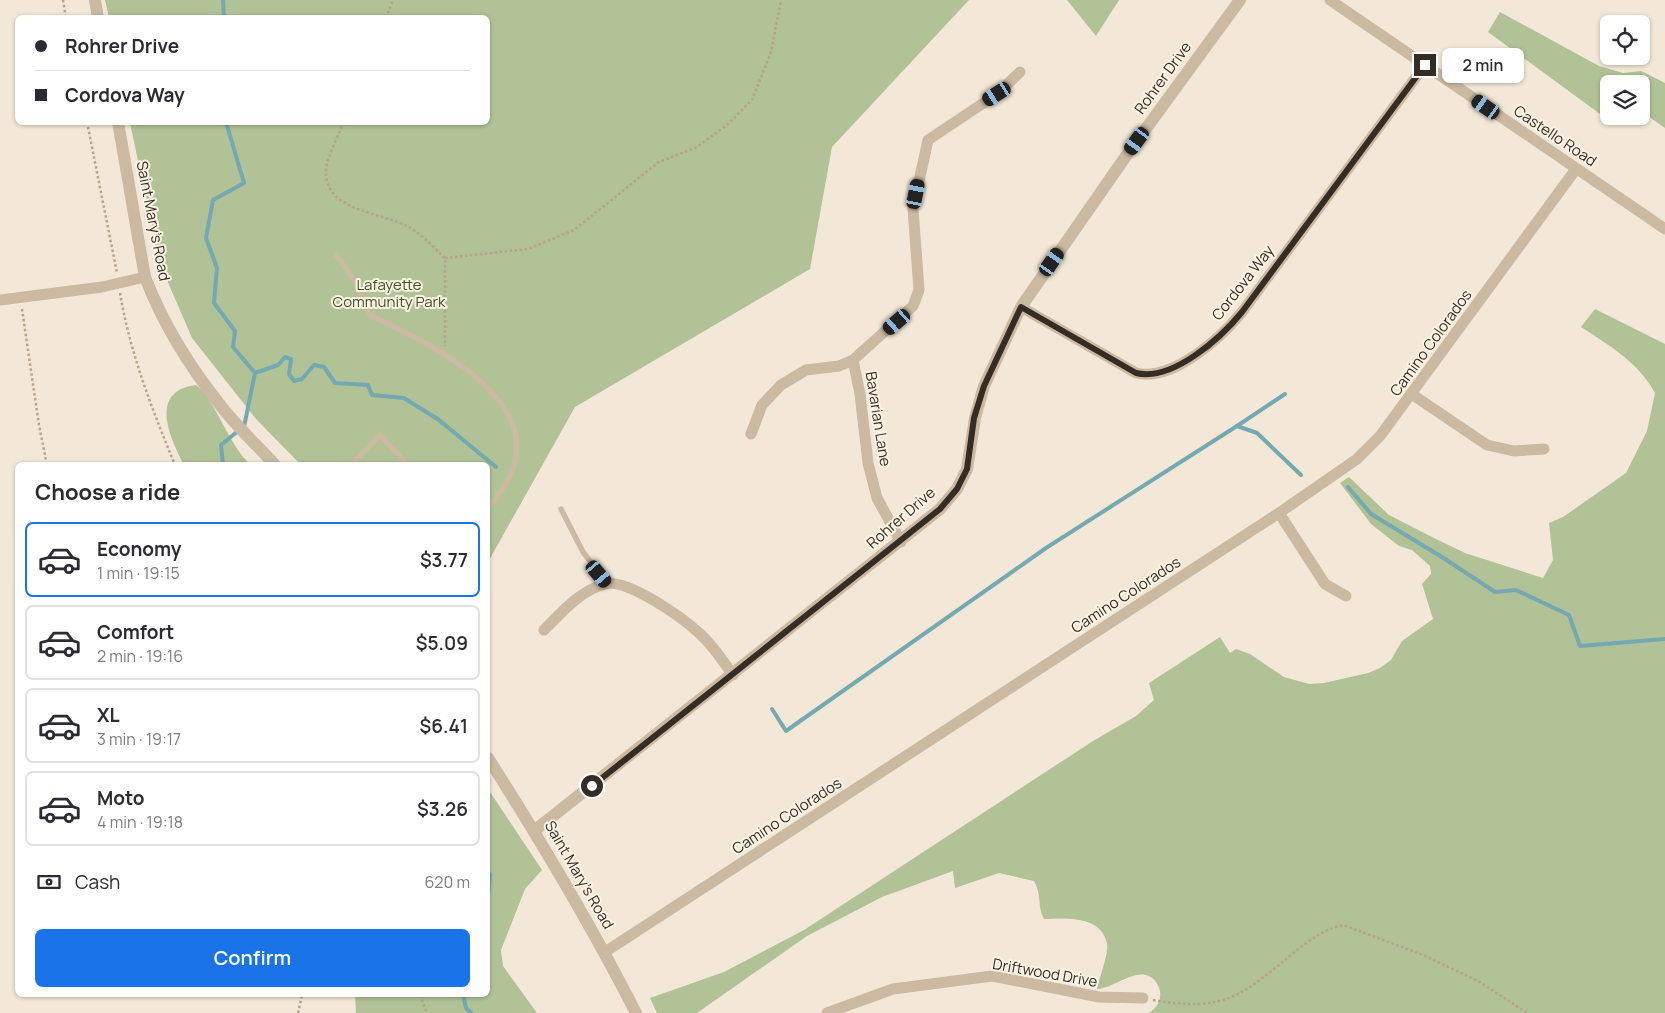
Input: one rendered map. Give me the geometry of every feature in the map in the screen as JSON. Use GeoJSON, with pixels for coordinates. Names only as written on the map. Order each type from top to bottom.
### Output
{"type":"FeatureCollection","features":[{"type":"Feature","properties":{"kind":"street"},"geometry":{"type":"LineString","coordinates":[[95,0],[98,15]]}},
{"type":"Feature","properties":{"kind":"street","name":"Rohrer Drive"},"geometry":{"type":"LineString","coordinates":[[534,830],[733,675],[940,509],[957,489],[967,469],[974,418],[984,386],[1021,307],[1126,156],[1240,0]]}},
{"type":"Feature","properties":{"kind":"street","name":"Castello Road"},"geometry":{"type":"LineString","coordinates":[[1330,0],[1665,229]]}},
{"type":"Feature","properties":{"kind":"street","name":"Cordova Way"},"geometry":{"type":"LineString","coordinates":[[1021,307],[1136,373],[1156,374],[1196,355],[1231,326],[1425,65]]}},
{"type":"Feature","properties":{"kind":"street","name":"Bavarian Lane"},"geometry":{"type":"LineString","coordinates":[[901,542],[877,498],[868,463],[860,394],[852,360],[913,306],[919,290],[913,209],[928,140],[997,94],[1020,72]]}},
{"type":"Feature","properties":{"kind":"street","name":"Saint Mary's Road"},"geometry":{"type":"LineString","coordinates":[[119,125],[145,277],[172,334],[192,366],[222,407],[272,462]]}},
{"type":"Feature","properties":{"kind":"street","name":"Camino Colorados"},"geometry":{"type":"LineString","coordinates":[[605,952],[1279,513],[1357,459],[1380,436],[1412,395],[1576,169]]}},
{"type":"Feature","properties":{"kind":"street"},"geometry":{"type":"LineString","coordinates":[[0,300],[102,287],[145,277]]}},
{"type":"Feature","properties":{"kind":"street"},"geometry":{"type":"LineString","coordinates":[[751,434],[762,405],[781,385],[806,370],[839,366],[852,360]]}},
{"type":"Feature","properties":{"kind":"street"},"geometry":{"type":"LineString","coordinates":[[1412,395],[1488,445],[1514,451],[1544,449]]}},
{"type":"Feature","properties":{"kind":"street"},"geometry":{"type":"LineString","coordinates":[[1279,513],[1325,584],[1346,596]]}},
{"type":"Feature","properties":{"kind":"street"},"geometry":{"type":"LineString","coordinates":[[544,630],[567,607],[587,592],[607,583],[624,585],[683,620],[701,634],[733,675]]}},
{"type":"Feature","properties":{"kind":"street","name":"Saint Mary's Road"},"geometry":{"type":"LineString","coordinates":[[490,761],[534,830],[605,952],[636,1013]]}},
{"type":"Feature","properties":{"kind":"street","name":"Driftwood Drive"},"geometry":{"type":"LineString","coordinates":[[827,1013],[893,989],[992,976],[1099,998],[1144,998]]}},
{"type":"Feature","properties":{"kind":"lane"},"geometry":{"type":"LineString","coordinates":[[336,255],[355,281],[370,315],[411,334],[445,355],[481,379],[501,402],[516,429],[514,464],[497,497],[490,505]]}},
{"type":"Feature","properties":{"kind":"lane"},"geometry":{"type":"LineString","coordinates":[[354,462],[380,435],[405,462]]}},
{"type":"Feature","properties":{"kind":"lane"},"geometry":{"type":"LineString","coordinates":[[561,509],[583,552],[607,583]]}},
{"type":"Feature","properties":{"kind":"path"},"geometry":{"type":"LineString","coordinates":[[63,0],[66,15]]}},
{"type":"Feature","properties":{"kind":"path"},"geometry":{"type":"LineString","coordinates":[[387,15],[393,0]]}},
{"type":"Feature","properties":{"kind":"path"},"geometry":{"type":"LineString","coordinates":[[343,125],[326,169],[329,185],[337,198],[355,210],[385,216],[409,227],[445,258],[528,249],[574,230],[659,162],[698,147],[727,125],[752,100],[771,52],[781,0]]}},
{"type":"Feature","properties":{"kind":"path"},"geometry":{"type":"LineString","coordinates":[[445,258],[445,355]]}},
{"type":"Feature","properties":{"kind":"path"},"geometry":{"type":"LineString","coordinates":[[20,297],[46,462]]}},
{"type":"Feature","properties":{"kind":"path"},"geometry":{"type":"LineString","coordinates":[[1211,1007],[1226,1003],[1256,986],[1308,941],[1330,928],[1343,925],[1431,959],[1478,981],[1527,1013]]}},
{"type":"Feature","properties":{"kind":"path"},"geometry":{"type":"LineString","coordinates":[[298,1013],[302,997]]}},
{"type":"Feature","properties":{"kind":"path"},"geometry":{"type":"LineString","coordinates":[[421,997],[427,1013]]}},
{"type":"Feature","properties":{"kind":"path"},"geometry":{"type":"LineString","coordinates":[[1144,998],[1173,1006],[1204,1009]]}},
{"type":"Feature","properties":{"kind":"green space","name":"Lafayette Community Park"},"geometry":{"type":"Polygon","coordinates":[[[105,0],[969,0],[832,147],[810,269],[575,407],[490,558],[490,462],[298,462],[256,419],[192,338],[160,264],[130,125],[490,125],[490,15],[108,15],[105,0]]]}},
{"type":"Feature","properties":{"kind":"green space"},"geometry":{"type":"Polygon","coordinates":[[[1067,0],[1119,0],[1096,36],[1067,0]]]}},
{"type":"Feature","properties":{"kind":"green space"},"geometry":{"type":"Polygon","coordinates":[[[1500,12],[1599,66],[1623,73],[1641,71],[1649,75],[1600,75],[1600,114],[1488,32],[1500,12]]]}},
{"type":"Feature","properties":{"kind":"green space"},"geometry":{"type":"Polygon","coordinates":[[[1650,76],[1665,83],[1665,128],[1650,117],[1650,76]]]}},
{"type":"Feature","properties":{"kind":"green space"},"geometry":{"type":"Polygon","coordinates":[[[1595,309],[1665,344],[1665,1013],[1149,1013],[1160,999],[1160,991],[1156,982],[1150,977],[1135,975],[1097,989],[1107,948],[1104,935],[1098,928],[1082,920],[1044,919],[1034,881],[999,873],[955,888],[953,871],[882,897],[807,936],[697,1013],[657,1013],[650,998],[724,972],[804,930],[1093,741],[1136,716],[1154,700],[1149,683],[1220,637],[1230,653],[1236,649],[1250,654],[1284,677],[1309,684],[1324,683],[1368,673],[1380,668],[1391,660],[1402,641],[1433,619],[1422,584],[1431,574],[1430,566],[1412,550],[1399,546],[1371,524],[1340,483],[1349,477],[1389,515],[1465,553],[1543,578],[1553,560],[1549,523],[1563,517],[1626,473],[1647,431],[1655,393],[1632,364],[1613,348],[1581,327],[1595,309]]]}},
{"type":"Feature","properties":{"kind":"green space"},"geometry":{"type":"Polygon","coordinates":[[[196,385],[203,392],[236,446],[248,462],[183,462],[173,442],[167,417],[167,406],[172,396],[181,389],[196,385]]]}},
{"type":"Feature","properties":{"kind":"green space"},"geometry":{"type":"Polygon","coordinates":[[[490,792],[542,870],[525,889],[501,950],[503,966],[537,1013],[356,1013],[355,997],[490,997],[490,792]]]}},
{"type":"Feature","properties":{"kind":"waterway"},"geometry":{"type":"LineString","coordinates":[[223,0],[224,15]]}},
{"type":"Feature","properties":{"kind":"waterway"},"geometry":{"type":"LineString","coordinates":[[227,125],[244,183],[213,200],[206,238],[217,268],[214,303],[235,331],[233,347],[255,373],[244,427]]}},
{"type":"Feature","properties":{"kind":"waterway"},"geometry":{"type":"LineString","coordinates":[[255,373],[278,365],[285,357],[291,359],[289,374],[294,381],[302,379],[314,365],[324,367],[335,383],[368,385],[372,395],[404,398],[439,420],[490,462]]}},
{"type":"Feature","properties":{"kind":"waterway"},"geometry":{"type":"LineString","coordinates":[[1237,426],[1285,394]]}},
{"type":"Feature","properties":{"kind":"waterway"},"geometry":{"type":"LineString","coordinates":[[772,709],[786,731],[1046,548],[1237,426],[1257,433],[1301,475]]}},
{"type":"Feature","properties":{"kind":"waterway"},"geometry":{"type":"LineString","coordinates":[[223,462],[221,445],[238,431]]}},
{"type":"Feature","properties":{"kind":"waterway"},"geometry":{"type":"LineString","coordinates":[[490,462],[496,467]]}},
{"type":"Feature","properties":{"kind":"waterway"},"geometry":{"type":"LineString","coordinates":[[1348,487],[1371,514],[1495,592],[1516,590],[1569,615],[1580,646],[1665,639]]}},
{"type":"Feature","properties":{"kind":"waterway"},"geometry":{"type":"LineString","coordinates":[[463,997],[466,1008],[471,1013]]}},
{"type":"Feature","properties":{"kind":"route"},"geometry":{"type":"LineString","coordinates":[[592,786],[901,542],[940,509],[957,489],[967,469],[974,418],[984,386],[1021,307],[1136,373],[1144,375],[1156,374],[1196,355],[1231,326],[1425,65]]}}]}
